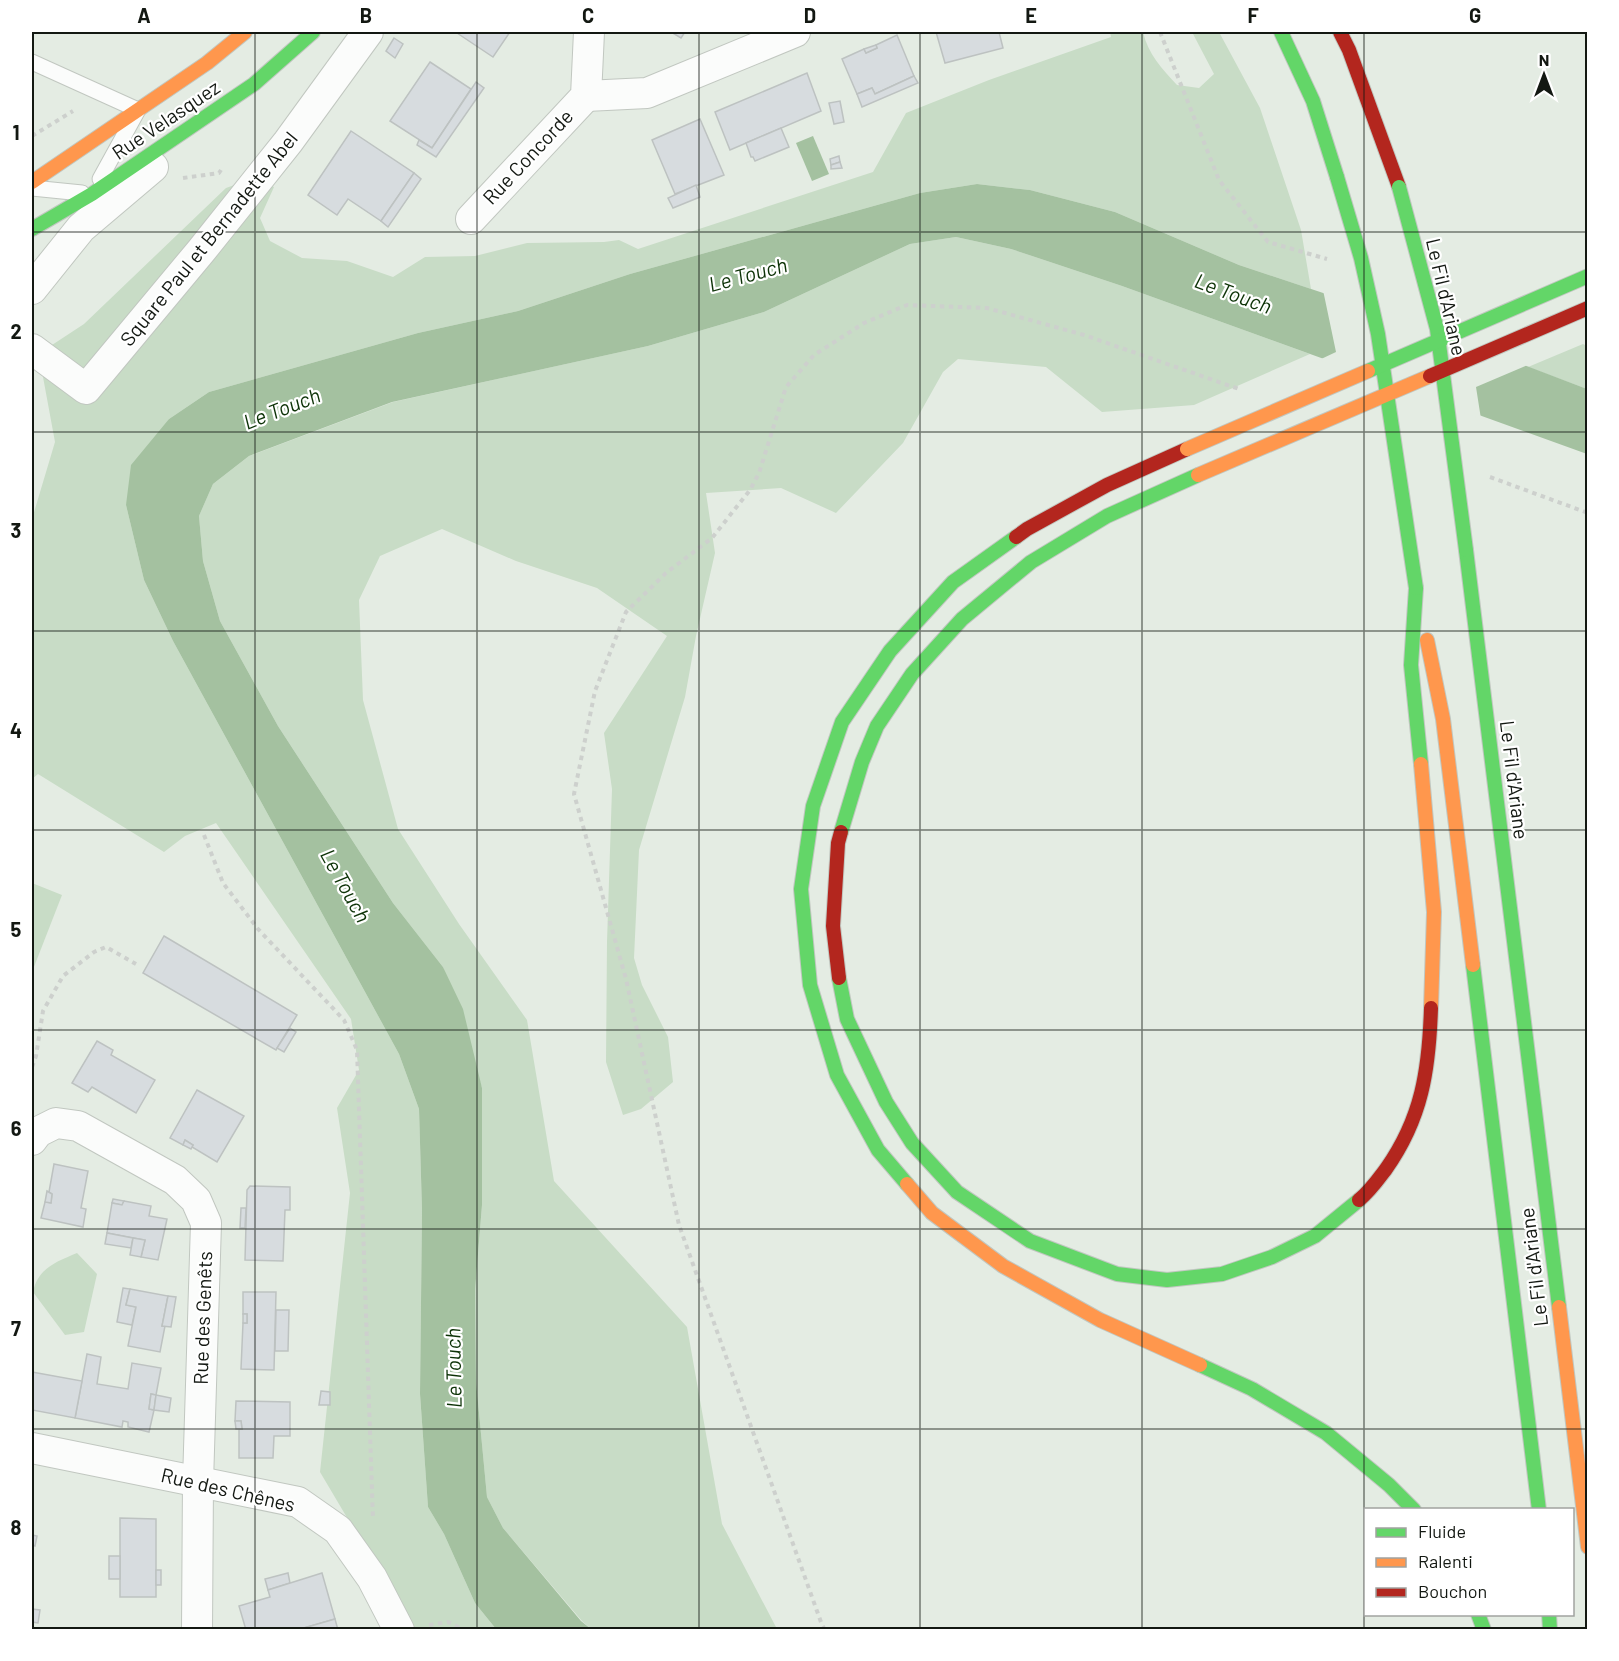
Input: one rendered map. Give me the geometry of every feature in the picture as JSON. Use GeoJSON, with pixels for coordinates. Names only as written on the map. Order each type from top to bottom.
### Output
{"type":"FeatureCollection","features":[{"type":"Feature","properties":{"kind":"main road","name":"Rue Velasquez"},"geometry":{"type":"LineString","coordinates":[[32,182],[207,63],[245,32]]}},
{"type":"Feature","properties":{"kind":"main road","name":"Rue Velasquez"},"geometry":{"type":"LineString","coordinates":[[34,229],[92,194],[254,84],[314,32]]}},
{"type":"Feature","properties":{"kind":"main road","name":"Le Fil d'Ariane"},"geometry":{"type":"LineString","coordinates":[[1281,32],[1313,102],[1361,258],[1378,334],[1416,588],[1443,719],[1539,1508]]}},
{"type":"Feature","properties":{"kind":"main road","name":"Le Fil d'Ariane"},"geometry":{"type":"LineString","coordinates":[[1340,32],[1349,50],[1399,187],[1437,329],[1587,1547]]}},
{"type":"Feature","properties":{"kind":"main road"},"geometry":{"type":"LineString","coordinates":[[1413,1508],[1326,1433],[1252,1389],[1090,1315],[1003,1266],[932,1213],[878,1150],[837,1075],[810,985],[801,889],[813,806],[842,723],[890,651],[953,582],[1027,530],[1107,485],[1587,276]]}},
{"type":"Feature","properties":{"kind":"main road"},"geometry":{"type":"LineString","coordinates":[[1416,588],[1411,665],[1434,912],[1430,1035],[1426,1074],[1416,1114],[1400,1149],[1370,1191],[1315,1236],[1272,1257],[1222,1274],[1167,1280],[1117,1274],[1030,1241],[957,1192],[912,1143],[886,1102],[847,1019],[837,968],[833,926],[838,843],[862,762],[877,726],[912,674],[962,619],[1031,562],[1107,516],[1587,308]]}},
{"type":"Feature","properties":{"kind":"street"},"geometry":{"type":"LineString","coordinates":[[32,289],[81,228],[167,155],[258,89],[328,32]]}},
{"type":"Feature","properties":{"kind":"street","name":"Square Paul et Bernadette Abel"},"geometry":{"type":"LineString","coordinates":[[32,349],[86,389],[288,142],[368,32]]}},
{"type":"Feature","properties":{"kind":"street","name":"Rue Concorde"},"geometry":{"type":"LineString","coordinates":[[471,219],[586,96],[589,32]]}},
{"type":"Feature","properties":{"kind":"street","name":"Rue Concorde"},"geometry":{"type":"LineString","coordinates":[[586,96],[647,93],[795,32]]}},
{"type":"Feature","properties":{"kind":"street","name":"Rue des Genêts"},"geometry":{"type":"LineString","coordinates":[[32,1140],[38,1132],[56,1123],[78,1126],[175,1180],[196,1200],[206,1223],[198,1482],[197,1629]]}},
{"type":"Feature","properties":{"kind":"street","name":"Rue des Chênes"},"geometry":{"type":"LineString","coordinates":[[32,1448],[298,1502],[338,1530],[372,1578],[399,1629]]}},
{"type":"Feature","properties":{"kind":"lane"},"geometry":{"type":"LineString","coordinates":[[32,62],[138,110],[92,194],[32,188]]}},
{"type":"Feature","properties":{"kind":"path"},"geometry":{"type":"LineString","coordinates":[[204,835],[224,883],[258,929],[344,1020],[357,1050],[373,1521]]}},
{"type":"Feature","properties":{"kind":"path"},"geometry":{"type":"LineString","coordinates":[[32,1067],[36,1056],[43,1011],[63,976],[94,952],[106,947],[136,964]]}},
{"type":"Feature","properties":{"kind":"path"},"geometry":{"type":"LineString","coordinates":[[448,1622],[465,1629]]}},
{"type":"Feature","properties":{"kind":"shaded area"},"geometry":{"type":"Polygon","coordinates":[[[1110,32],[1143,32],[1152,54],[1177,85],[1199,88],[1214,74],[1192,32],[1219,32],[1260,108],[1301,230],[1311,289],[1239,265],[1115,212],[1030,190],[977,184],[920,193],[630,274],[518,311],[418,333],[209,392],[169,419],[126,505],[144,580],[173,641],[399,1054],[419,1109],[422,1210],[420,1394],[428,1507],[444,1534],[475,1603],[496,1629],[413,1629],[320,1472],[350,1193],[337,1108],[359,1070],[351,1019],[216,823],[185,836],[164,852],[38,774],[32,779],[32,519],[55,442],[43,377],[52,345],[84,324],[226,188],[254,178],[274,187],[260,218],[270,241],[302,258],[347,261],[393,277],[425,257],[475,256],[527,243],[619,240],[638,249],[873,172],[906,113],[989,80],[1111,37],[1110,32]]]}},
{"type":"Feature","properties":{"kind":"shaded area"},"geometry":{"type":"Polygon","coordinates":[[[956,237],[1011,249],[1122,286],[1310,354],[1194,405],[1102,412],[1046,367],[958,359],[943,372],[903,443],[836,513],[781,488],[706,493],[715,553],[685,697],[639,850],[634,958],[642,985],[668,1037],[673,1082],[641,1109],[623,1115],[606,1062],[612,789],[604,733],[667,636],[597,588],[516,561],[442,529],[380,556],[359,600],[363,700],[398,829],[459,924],[527,1020],[554,1181],[687,1327],[722,1524],[777,1629],[591,1629],[503,1528],[487,1497],[476,1381],[475,1291],[482,1205],[482,1088],[443,967],[393,903],[278,726],[220,621],[203,561],[199,516],[213,484],[249,456],[393,402],[648,346],[764,312],[910,244],[956,237]]]}},
{"type":"Feature","properties":{"kind":"shaded area"},"geometry":{"type":"Polygon","coordinates":[[[1583,344],[1587,346],[1587,389],[1528,367],[1583,344]]]}},
{"type":"Feature","properties":{"kind":"shaded area"},"geometry":{"type":"Polygon","coordinates":[[[32,883],[62,895],[32,972],[32,883]]]}},
{"type":"Feature","properties":{"kind":"shaded area"},"geometry":{"type":"Polygon","coordinates":[[[77,1253],[97,1274],[84,1332],[65,1335],[33,1292],[35,1284],[44,1271],[77,1253]]]}},
{"type":"Feature","properties":{"kind":"water"},"geometry":{"type":"Polygon","coordinates":[[[813,136],[829,174],[812,181],[796,143],[813,136]]]}},
{"type":"Feature","properties":{"kind":"water","name":"Le Touch"},"geometry":{"type":"Polygon","coordinates":[[[977,184],[1030,190],[1115,212],[1239,265],[1419,325],[1587,389],[1587,454],[1122,286],[1011,249],[956,237],[910,244],[764,312],[648,346],[392,402],[249,456],[213,484],[199,516],[203,561],[220,621],[278,726],[393,903],[443,967],[463,1009],[482,1088],[482,1205],[475,1291],[476,1381],[487,1497],[503,1528],[581,1621],[591,1629],[496,1629],[475,1603],[444,1534],[428,1507],[420,1394],[422,1210],[419,1109],[399,1054],[173,641],[144,580],[126,505],[131,465],[169,419],[209,392],[418,333],[518,311],[630,274],[920,193],[977,184]]]}},
{"type":"Feature","properties":{"kind":"pier"},"geometry":{"type":"Polygon","coordinates":[[[1323,290],[1420,322],[1530,364],[1476,387],[1481,419],[1319,360],[1336,352],[1323,290]]]}},
{"type":"Feature","properties":{"kind":"building"},"geometry":{"type":"Polygon","coordinates":[[[458,32],[510,32],[493,57],[458,32]]]}},
{"type":"Feature","properties":{"kind":"building"},"geometry":{"type":"Polygon","coordinates":[[[671,32],[685,32],[681,38],[671,32]]]}},
{"type":"Feature","properties":{"kind":"building"},"geometry":{"type":"Polygon","coordinates":[[[936,32],[999,32],[1003,48],[945,63],[936,32]]]}},
{"type":"Feature","properties":{"kind":"building"},"geometry":{"type":"Polygon","coordinates":[[[897,35],[914,76],[875,94],[872,88],[857,94],[842,59],[864,49],[866,53],[877,48],[876,45],[897,35]]]}},
{"type":"Feature","properties":{"kind":"building"},"geometry":{"type":"Polygon","coordinates":[[[394,38],[403,44],[395,58],[386,51],[394,38]]]}},
{"type":"Feature","properties":{"kind":"building"},"geometry":{"type":"Polygon","coordinates":[[[876,45],[877,48],[866,53],[864,49],[876,45]]]}},
{"type":"Feature","properties":{"kind":"building"},"geometry":{"type":"Polygon","coordinates":[[[430,62],[471,89],[432,148],[390,121],[430,62]]]}},
{"type":"Feature","properties":{"kind":"building"},"geometry":{"type":"Polygon","coordinates":[[[807,73],[821,111],[730,150],[715,112],[807,73]]]}},
{"type":"Feature","properties":{"kind":"building"},"geometry":{"type":"Polygon","coordinates":[[[914,76],[918,83],[862,107],[857,94],[872,88],[875,94],[914,76]]]}},
{"type":"Feature","properties":{"kind":"building"},"geometry":{"type":"Polygon","coordinates":[[[476,82],[484,88],[436,157],[417,145],[419,140],[432,148],[476,82]]]}},
{"type":"Feature","properties":{"kind":"building"},"geometry":{"type":"Polygon","coordinates":[[[840,101],[844,122],[834,124],[829,103],[840,101]]]}},
{"type":"Feature","properties":{"kind":"building"},"geometry":{"type":"Polygon","coordinates":[[[700,119],[724,175],[675,194],[652,140],[700,119]]]}},
{"type":"Feature","properties":{"kind":"building"},"geometry":{"type":"Polygon","coordinates":[[[781,128],[789,147],[755,161],[746,143],[781,128]]]}},
{"type":"Feature","properties":{"kind":"building"},"geometry":{"type":"Polygon","coordinates":[[[351,131],[414,173],[381,221],[348,199],[337,215],[308,195],[351,131]]]}},
{"type":"Feature","properties":{"kind":"building"},"geometry":{"type":"Polygon","coordinates":[[[839,156],[840,162],[831,165],[830,159],[839,156]]]}},
{"type":"Feature","properties":{"kind":"building"},"geometry":{"type":"Polygon","coordinates":[[[840,162],[842,168],[831,169],[831,165],[840,162]]]}},
{"type":"Feature","properties":{"kind":"building"},"geometry":{"type":"Polygon","coordinates":[[[414,173],[421,179],[388,227],[381,221],[414,173]]]}},
{"type":"Feature","properties":{"kind":"building"},"geometry":{"type":"Polygon","coordinates":[[[696,185],[700,197],[673,208],[668,198],[696,185]]]}},
{"type":"Feature","properties":{"kind":"building"},"geometry":{"type":"Polygon","coordinates":[[[164,936],[297,1015],[276,1050],[143,973],[164,936]]]}},
{"type":"Feature","properties":{"kind":"building"},"geometry":{"type":"Polygon","coordinates":[[[290,1028],[296,1032],[284,1052],[277,1048],[290,1028]]]}},
{"type":"Feature","properties":{"kind":"building"},"geometry":{"type":"Polygon","coordinates":[[[97,1041],[113,1050],[111,1055],[155,1080],[136,1113],[92,1087],[88,1092],[72,1083],[97,1041]]]}},
{"type":"Feature","properties":{"kind":"building"},"geometry":{"type":"Polygon","coordinates":[[[197,1090],[244,1116],[217,1162],[192,1147],[193,1145],[185,1140],[183,1145],[170,1138],[197,1090]]]}},
{"type":"Feature","properties":{"kind":"building"},"geometry":{"type":"Polygon","coordinates":[[[185,1140],[193,1145],[191,1149],[183,1145],[185,1140]]]}},
{"type":"Feature","properties":{"kind":"building"},"geometry":{"type":"Polygon","coordinates":[[[54,1164],[88,1171],[81,1208],[86,1209],[83,1227],[41,1218],[45,1202],[51,1203],[52,1194],[49,1192],[54,1164]]]}},
{"type":"Feature","properties":{"kind":"building"},"geometry":{"type":"Polygon","coordinates":[[[250,1186],[290,1187],[290,1210],[285,1210],[283,1261],[245,1260],[247,1190],[250,1186]]]}},
{"type":"Feature","properties":{"kind":"building"},"geometry":{"type":"Polygon","coordinates":[[[47,1191],[52,1194],[51,1203],[45,1202],[47,1191]]]}},
{"type":"Feature","properties":{"kind":"building"},"geometry":{"type":"Polygon","coordinates":[[[113,1199],[124,1201],[122,1205],[112,1203],[113,1199]]]}},
{"type":"Feature","properties":{"kind":"building"},"geometry":{"type":"Polygon","coordinates":[[[124,1201],[151,1206],[149,1216],[167,1219],[158,1260],[141,1257],[145,1240],[107,1233],[112,1203],[122,1205],[124,1201]]]}},
{"type":"Feature","properties":{"kind":"building"},"geometry":{"type":"Polygon","coordinates":[[[241,1208],[246,1208],[245,1228],[240,1228],[241,1208]]]}},
{"type":"Feature","properties":{"kind":"building"},"geometry":{"type":"Polygon","coordinates":[[[107,1233],[133,1238],[131,1248],[105,1244],[107,1233]]]}},
{"type":"Feature","properties":{"kind":"building"},"geometry":{"type":"Polygon","coordinates":[[[133,1238],[145,1240],[141,1257],[130,1255],[133,1238]]]}},
{"type":"Feature","properties":{"kind":"building"},"geometry":{"type":"Polygon","coordinates":[[[123,1288],[130,1289],[126,1305],[136,1307],[132,1325],[117,1322],[123,1288]]]}},
{"type":"Feature","properties":{"kind":"building"},"geometry":{"type":"Polygon","coordinates":[[[130,1289],[168,1296],[160,1352],[128,1346],[136,1307],[126,1305],[130,1289]]]}},
{"type":"Feature","properties":{"kind":"building"},"geometry":{"type":"Polygon","coordinates":[[[243,1292],[276,1292],[274,1370],[241,1369],[243,1323],[247,1323],[247,1314],[243,1314],[243,1292]]]}},
{"type":"Feature","properties":{"kind":"building"},"geometry":{"type":"Polygon","coordinates":[[[168,1296],[176,1297],[171,1327],[162,1326],[168,1296]]]}},
{"type":"Feature","properties":{"kind":"building"},"geometry":{"type":"Polygon","coordinates":[[[276,1310],[289,1310],[288,1351],[275,1351],[276,1310]]]}},
{"type":"Feature","properties":{"kind":"building"},"geometry":{"type":"Polygon","coordinates":[[[243,1314],[247,1314],[247,1323],[243,1323],[243,1314]]]}},
{"type":"Feature","properties":{"kind":"building"},"geometry":{"type":"Polygon","coordinates":[[[87,1354],[101,1357],[97,1384],[128,1389],[132,1363],[161,1368],[156,1395],[151,1394],[149,1409],[154,1410],[149,1432],[128,1427],[128,1422],[123,1421],[122,1427],[75,1418],[87,1354]]]}},
{"type":"Feature","properties":{"kind":"building"},"geometry":{"type":"Polygon","coordinates":[[[32,1372],[82,1381],[75,1418],[32,1410],[32,1372]]]}},
{"type":"Feature","properties":{"kind":"building"},"geometry":{"type":"Polygon","coordinates":[[[321,1391],[330,1392],[330,1405],[319,1405],[321,1391]]]}},
{"type":"Feature","properties":{"kind":"building"},"geometry":{"type":"Polygon","coordinates":[[[151,1394],[156,1395],[154,1410],[149,1409],[151,1394]]]}},
{"type":"Feature","properties":{"kind":"building"},"geometry":{"type":"Polygon","coordinates":[[[156,1395],[171,1398],[169,1412],[154,1410],[156,1395]]]}},
{"type":"Feature","properties":{"kind":"building"},"geometry":{"type":"Polygon","coordinates":[[[236,1401],[290,1402],[290,1436],[274,1436],[273,1458],[239,1458],[239,1429],[242,1429],[241,1421],[235,1421],[236,1401]]]}},
{"type":"Feature","properties":{"kind":"building"},"geometry":{"type":"Polygon","coordinates":[[[235,1421],[241,1421],[242,1429],[236,1429],[235,1421]]]}},
{"type":"Feature","properties":{"kind":"building"},"geometry":{"type":"Polygon","coordinates":[[[120,1518],[156,1519],[156,1597],[120,1597],[120,1518]]]}},
{"type":"Feature","properties":{"kind":"building"},"geometry":{"type":"Polygon","coordinates":[[[32,1535],[37,1536],[35,1546],[32,1545],[32,1535]]]}},
{"type":"Feature","properties":{"kind":"building"},"geometry":{"type":"Polygon","coordinates":[[[109,1556],[120,1556],[120,1579],[109,1579],[109,1556]]]}},
{"type":"Feature","properties":{"kind":"building"},"geometry":{"type":"Polygon","coordinates":[[[156,1570],[161,1570],[161,1585],[156,1585],[156,1570]]]}},
{"type":"Feature","properties":{"kind":"building"},"geometry":{"type":"Polygon","coordinates":[[[288,1573],[290,1583],[268,1590],[265,1579],[288,1573]]]}},
{"type":"Feature","properties":{"kind":"building"},"geometry":{"type":"Polygon","coordinates":[[[322,1573],[335,1619],[297,1630],[246,1630],[239,1606],[270,1597],[268,1590],[322,1573]]]}},
{"type":"Feature","properties":{"kind":"building"},"geometry":{"type":"Polygon","coordinates":[[[32,1609],[40,1610],[38,1623],[32,1622],[32,1609]]]}},
{"type":"Feature","properties":{"kind":"building"},"geometry":{"type":"Polygon","coordinates":[[[335,1619],[338,1630],[297,1630],[335,1619]]]}},
{"type":"Feature","properties":{"kind":"building"},"geometry":{"type":"Polygon","coordinates":[[[112,1628],[161,1628],[161,1630],[112,1630],[112,1628]]]}},
{"type":"Feature","properties":{"kind":"traffic: fast"},"geometry":{"type":"LineString","coordinates":[[32,229],[92,194],[254,84],[313,32]]}},
{"type":"Feature","properties":{"kind":"traffic: fast"},"geometry":{"type":"LineString","coordinates":[[1281,32],[1313,101],[1337,177]]}},
{"type":"Feature","properties":{"kind":"traffic: fast"},"geometry":{"type":"LineString","coordinates":[[1337,177],[1361,258],[1378,334],[1416,588]]}},
{"type":"Feature","properties":{"kind":"traffic: fast"},"geometry":{"type":"LineString","coordinates":[[1399,187],[1437,329],[1466,550]]}},
{"type":"Feature","properties":{"kind":"traffic: fast"},"geometry":{"type":"LineString","coordinates":[[1368,371],[1588,276]]}},
{"type":"Feature","properties":{"kind":"traffic: fast"},"geometry":{"type":"LineString","coordinates":[[841,832],[862,762],[877,726],[912,674],[962,619],[1031,562],[1107,516],[1198,475]]}},
{"type":"Feature","properties":{"kind":"traffic: fast"},"geometry":{"type":"LineString","coordinates":[[907,1184],[878,1150],[837,1075],[810,985],[801,889],[813,806],[842,722],[890,651],[953,582],[1016,537]]}},
{"type":"Feature","properties":{"kind":"traffic: fast"},"geometry":{"type":"LineString","coordinates":[[1466,550],[1559,1307]]}},
{"type":"Feature","properties":{"kind":"traffic: fast"},"geometry":{"type":"LineString","coordinates":[[1416,588],[1411,665],[1421,764]]}},
{"type":"Feature","properties":{"kind":"traffic: fast"},"geometry":{"type":"LineString","coordinates":[[1473,965],[1539,1508]]}},
{"type":"Feature","properties":{"kind":"traffic: fast"},"geometry":{"type":"LineString","coordinates":[[839,978],[847,1019],[886,1102],[912,1143],[957,1192],[1030,1241],[1117,1274],[1167,1280],[1222,1274],[1272,1257],[1315,1236],[1359,1200]]}},
{"type":"Feature","properties":{"kind":"traffic: fast"},"geometry":{"type":"LineString","coordinates":[[1200,1365],[1252,1389],[1326,1433],[1389,1485],[1412,1508]]}},
{"type":"Feature","properties":{"kind":"traffic: fast"},"geometry":{"type":"LineString","coordinates":[[1479,1616],[1484,1630]]}},
{"type":"Feature","properties":{"kind":"traffic: fast"},"geometry":{"type":"LineString","coordinates":[[1549,1616],[1550,1630]]}},
{"type":"Feature","properties":{"kind":"traffic: slow"},"geometry":{"type":"LineString","coordinates":[[32,182],[207,63],[245,32]]}},
{"type":"Feature","properties":{"kind":"traffic: slow"},"geometry":{"type":"LineString","coordinates":[[1187,449],[1368,371]]}},
{"type":"Feature","properties":{"kind":"traffic: slow"},"geometry":{"type":"LineString","coordinates":[[1198,475],[1430,376]]}},
{"type":"Feature","properties":{"kind":"traffic: slow"},"geometry":{"type":"LineString","coordinates":[[1427,640],[1443,719],[1473,965]]}},
{"type":"Feature","properties":{"kind":"traffic: slow"},"geometry":{"type":"LineString","coordinates":[[1421,764],[1434,912],[1431,1008]]}},
{"type":"Feature","properties":{"kind":"traffic: slow"},"geometry":{"type":"LineString","coordinates":[[907,1184],[932,1213],[1003,1266],[1100,1320],[1200,1365]]}},
{"type":"Feature","properties":{"kind":"traffic: slow"},"geometry":{"type":"LineString","coordinates":[[1559,1307],[1588,1547]]}},
{"type":"Feature","properties":{"kind":"traffic: jam"},"geometry":{"type":"LineString","coordinates":[[1340,32],[1349,50],[1399,187]]}},
{"type":"Feature","properties":{"kind":"traffic: jam"},"geometry":{"type":"LineString","coordinates":[[1430,376],[1588,308]]}},
{"type":"Feature","properties":{"kind":"traffic: jam"},"geometry":{"type":"LineString","coordinates":[[1016,537],[1107,485],[1187,449]]}},
{"type":"Feature","properties":{"kind":"traffic: jam"},"geometry":{"type":"LineString","coordinates":[[839,978],[833,926],[838,843],[841,832]]}},
{"type":"Feature","properties":{"kind":"traffic: jam"},"geometry":{"type":"LineString","coordinates":[[1359,1200],[1386,1169],[1416,1112],[1425,1073],[1431,1008]]}}]}
